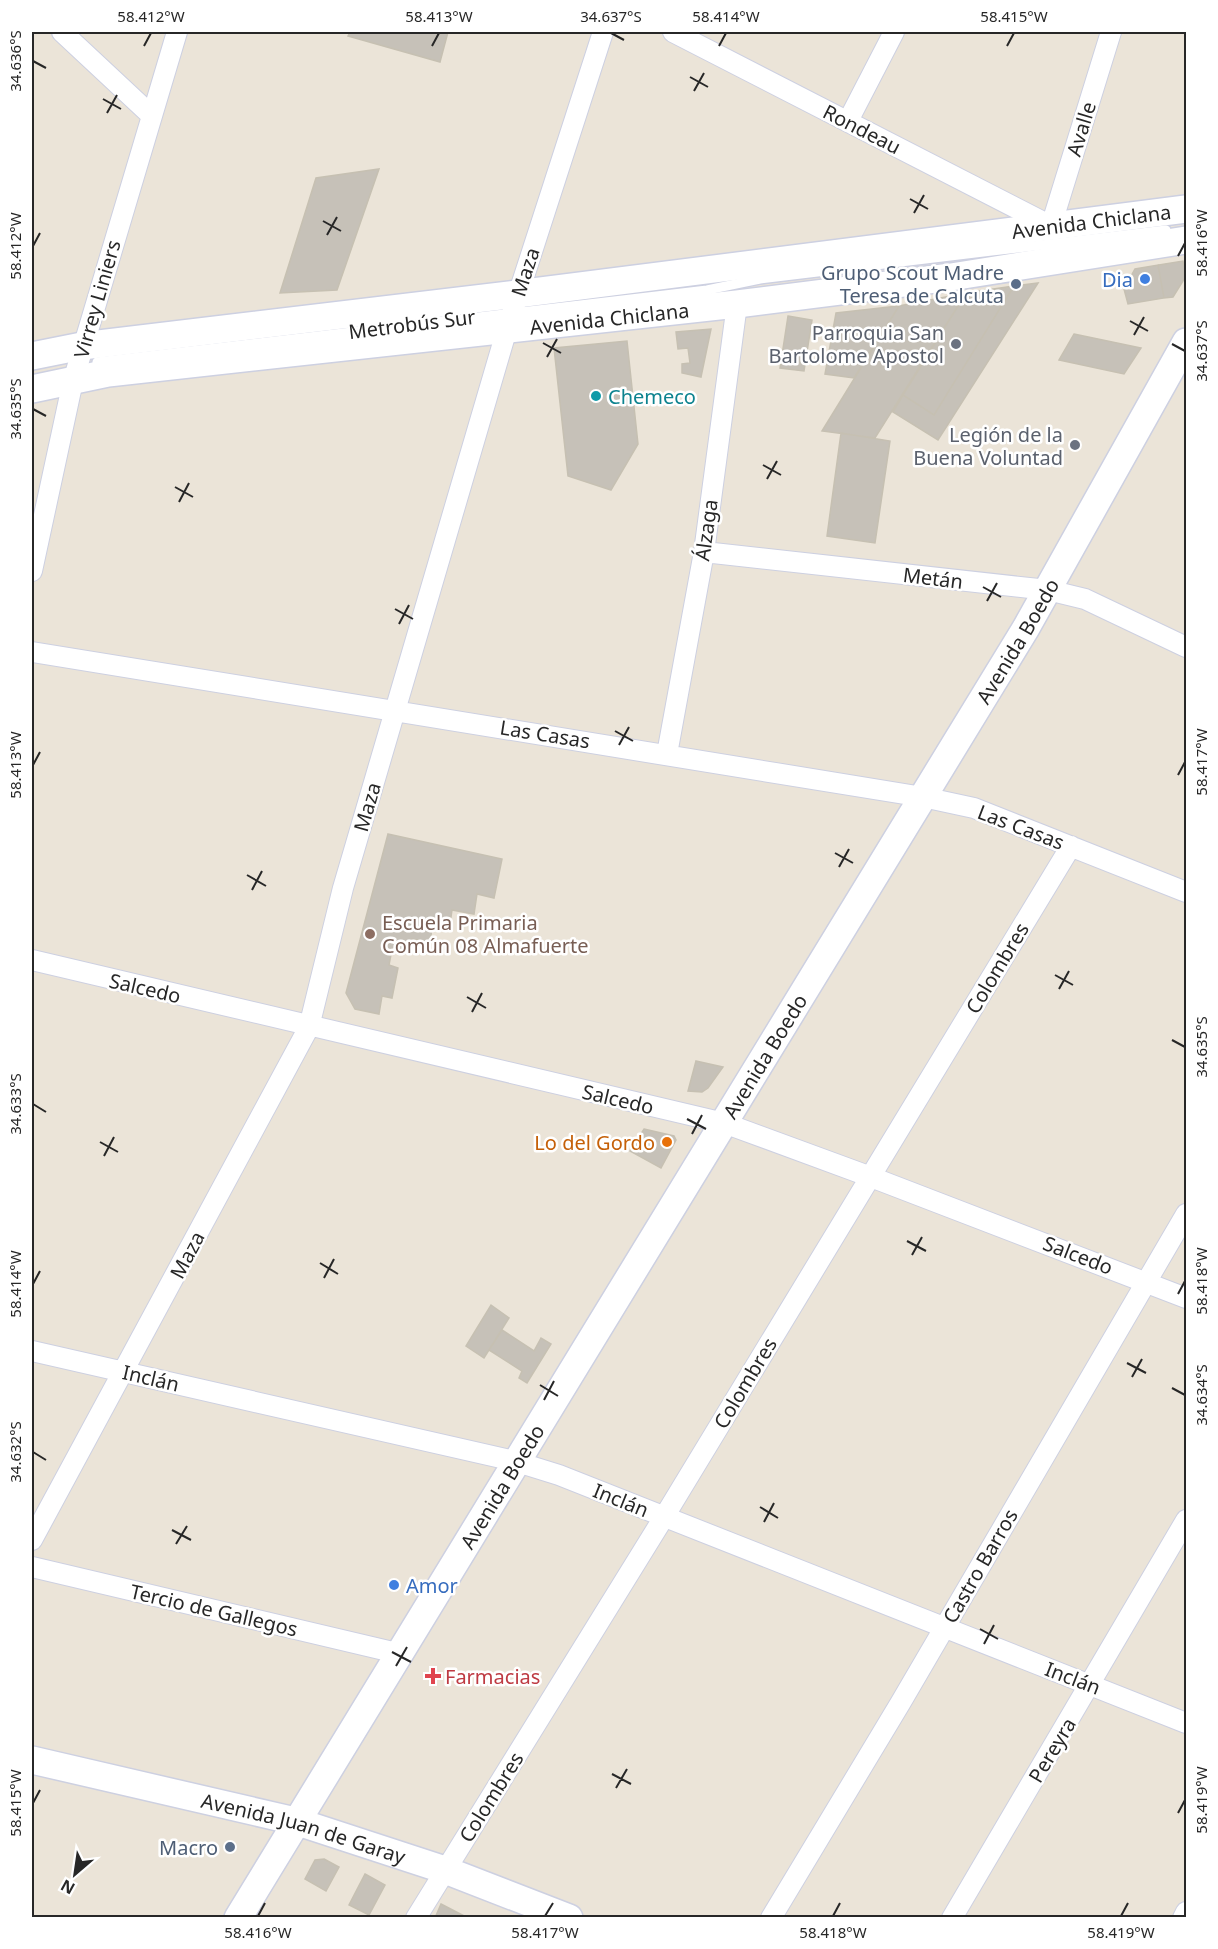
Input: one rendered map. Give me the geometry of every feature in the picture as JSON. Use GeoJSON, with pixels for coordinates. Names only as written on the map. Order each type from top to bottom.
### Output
{"type":"FeatureCollection","features":[{"type":"Feature","properties":{"kind":"main road","name":"Avenida Chiclana"},"geometry":{"type":"LineString","coordinates":[[32,356],[108,374],[1051,226],[1183,226]]}},
{"type":"Feature","properties":{"kind":"main road","name":"Avenida Chiclana"},"geometry":{"type":"LineString","coordinates":[[32,389],[75,365],[512,312],[737,304],[951,277],[1183,226]]}},
{"type":"Feature","properties":{"kind":"main road","name":"Avenida Boedo"},"geometry":{"type":"LineString","coordinates":[[238,1917],[514,1461],[724,1123],[1048,590],[1186,342]]}},
{"type":"Feature","properties":{"kind":"main road","name":"Avenida Juan de Garay"},"geometry":{"type":"LineString","coordinates":[[32,1760],[295,1821],[445,1870],[569,1917]]}},
{"type":"Feature","properties":{"kind":"street"},"geometry":{"type":"LineString","coordinates":[[62,32],[152,116]]}},
{"type":"Feature","properties":{"kind":"street","name":"Virrey Liniers"},"geometry":{"type":"LineString","coordinates":[[32,571],[75,365],[177,32]]}},
{"type":"Feature","properties":{"kind":"street","name":"Maza"},"geometry":{"type":"LineString","coordinates":[[32,1540],[309,1027],[321,969],[394,710],[512,312],[603,32]]}},
{"type":"Feature","properties":{"kind":"street","name":"Rondeau"},"geometry":{"type":"LineString","coordinates":[[673,32],[1051,226]]}},
{"type":"Feature","properties":{"kind":"street"},"geometry":{"type":"LineString","coordinates":[[848,122],[894,32]]}},
{"type":"Feature","properties":{"kind":"street","name":"Avalle"},"geometry":{"type":"LineString","coordinates":[[1051,226],[1111,32]]}},
{"type":"Feature","properties":{"kind":"street","name":"Álzaga"},"geometry":{"type":"LineString","coordinates":[[667,754],[704,552],[737,304]]}},
{"type":"Feature","properties":{"kind":"street","name":"Metán"},"geometry":{"type":"LineString","coordinates":[[704,552],[1048,590],[1085,599],[1186,647]]}},
{"type":"Feature","properties":{"kind":"street","name":"Las Casas"},"geometry":{"type":"LineString","coordinates":[[32,652],[923,797],[974,808],[1186,892]]}},
{"type":"Feature","properties":{"kind":"street","name":"Colombres"},"geometry":{"type":"LineString","coordinates":[[416,1917],[664,1517],[1071,846]]}},
{"type":"Feature","properties":{"kind":"street","name":"Salcedo"},"geometry":{"type":"LineString","coordinates":[[32,960],[724,1123],[1186,1298]]}},
{"type":"Feature","properties":{"kind":"street","name":"Castro Barros"},"geometry":{"type":"LineString","coordinates":[[771,1917],[1186,1214]]}},
{"type":"Feature","properties":{"kind":"street","name":"Inclán"},"geometry":{"type":"LineString","coordinates":[[32,1351],[514,1461],[559,1475],[1186,1723]]}},
{"type":"Feature","properties":{"kind":"street","name":"Pereyra"},"geometry":{"type":"LineString","coordinates":[[952,1917],[1186,1520]]}},
{"type":"Feature","properties":{"kind":"street","name":"Tercio de Gallegos"},"geometry":{"type":"LineString","coordinates":[[32,1567],[397,1653]]}},
{"type":"Feature","properties":{"kind":"street"},"geometry":{"type":"LineString","coordinates":[[1183,1917],[1186,1912]]}},
{"type":"Feature","properties":{"kind":"lane"},"geometry":{"type":"LineString","coordinates":[[512,312],[706,290],[760,279],[1183,226]]}},
{"type":"Feature","properties":{"kind":"building"},"geometry":{"type":"Polygon","coordinates":[[[350,32],[448,32],[440,62],[348,36],[350,32]]]}},
{"type":"Feature","properties":{"kind":"building"},"geometry":{"type":"Polygon","coordinates":[[[379,169],[337,290],[280,293],[316,178],[379,169]]]}},
{"type":"Feature","properties":{"kind":"building"},"geometry":{"type":"Polygon","coordinates":[[[1183,261],[1186,276],[1173,297],[1164,298],[1158,265],[1183,261]]]}},
{"type":"Feature","properties":{"kind":"building","name":"Dia"},"geometry":{"type":"Polygon","coordinates":[[[1158,265],[1164,298],[1128,304],[1124,289],[1135,269],[1158,265]]]}},
{"type":"Feature","properties":{"kind":"building"},"geometry":{"type":"Polygon","coordinates":[[[1038,283],[938,440],[893,412],[903,395],[934,415],[1014,286],[1038,283]]]}},
{"type":"Feature","properties":{"kind":"building","name":"Parroquia San Bartolome Apostol"},"geometry":{"type":"Polygon","coordinates":[[[1014,286],[934,415],[903,395],[966,293],[1014,286]]]}},
{"type":"Feature","properties":{"kind":"building"},"geometry":{"type":"Polygon","coordinates":[[[966,293],[875,438],[822,431],[899,306],[966,293]]]}},
{"type":"Feature","properties":{"kind":"building"},"geometry":{"type":"Polygon","coordinates":[[[899,306],[854,378],[825,374],[836,313],[899,306]]]}},
{"type":"Feature","properties":{"kind":"building"},"geometry":{"type":"Polygon","coordinates":[[[788,316],[812,320],[804,371],[780,368],[788,316]]]}},
{"type":"Feature","properties":{"kind":"building"},"geometry":{"type":"Polygon","coordinates":[[[711,329],[701,377],[682,373],[682,364],[690,363],[688,348],[678,349],[676,332],[711,329]]]}},
{"type":"Feature","properties":{"kind":"building"},"geometry":{"type":"Polygon","coordinates":[[[1074,334],[1141,348],[1124,374],[1059,360],[1074,334]]]}},
{"type":"Feature","properties":{"kind":"building","name":"Chemeco"},"geometry":{"type":"Polygon","coordinates":[[[627,341],[638,444],[611,490],[568,476],[554,348],[627,341]]]}},
{"type":"Feature","properties":{"kind":"building"},"geometry":{"type":"Polygon","coordinates":[[[841,433],[890,441],[875,543],[827,536],[841,433]]]}},
{"type":"Feature","properties":{"kind":"building"},"geometry":{"type":"Polygon","coordinates":[[[388,834],[502,859],[494,898],[477,894],[474,914],[452,910],[449,931],[432,929],[430,942],[412,939],[410,952],[392,949],[389,965],[398,968],[392,998],[382,996],[379,1014],[355,1009],[346,993],[388,834]]]}},
{"type":"Feature","properties":{"kind":"building"},"geometry":{"type":"Polygon","coordinates":[[[696,1061],[723,1067],[708,1088],[702,1092],[688,1091],[696,1061]]]}},
{"type":"Feature","properties":{"kind":"building"},"geometry":{"type":"Polygon","coordinates":[[[644,1129],[674,1136],[676,1140],[661,1168],[630,1151],[644,1129]]]}},
{"type":"Feature","properties":{"kind":"building"},"geometry":{"type":"Polygon","coordinates":[[[491,1305],[509,1318],[484,1358],[466,1346],[491,1305]]]}},
{"type":"Feature","properties":{"kind":"building"},"geometry":{"type":"Polygon","coordinates":[[[502,1330],[534,1351],[541,1338],[551,1344],[527,1383],[519,1378],[522,1371],[489,1350],[502,1330]]]}},
{"type":"Feature","properties":{"kind":"building"},"geometry":{"type":"Polygon","coordinates":[[[324,1859],[339,1867],[326,1891],[305,1879],[315,1860],[324,1859]]]}},
{"type":"Feature","properties":{"kind":"building"},"geometry":{"type":"Polygon","coordinates":[[[365,1874],[385,1885],[369,1915],[349,1905],[365,1874]]]}},
{"type":"Feature","properties":{"kind":"building"},"geometry":{"type":"Polygon","coordinates":[[[441,1904],[468,1918],[435,1918],[441,1904]]]}},
{"type":"Feature","properties":{"kind":"place","name":"Dia"},"geometry":{"type":"Point","coordinates":[1145,279]}},
{"type":"Feature","properties":{"kind":"place","name":"Grupo Scout Madre Teresa de Calcuta"},"geometry":{"type":"Point","coordinates":[1016,284]}},
{"type":"Feature","properties":{"kind":"place","name":"Parroquia San Bartolome Apostol"},"geometry":{"type":"Point","coordinates":[956,344]}},
{"type":"Feature","properties":{"kind":"place","name":"Chemeco"},"geometry":{"type":"Point","coordinates":[596,396]}},
{"type":"Feature","properties":{"kind":"place","name":"Legión de la Buena Voluntad"},"geometry":{"type":"Point","coordinates":[1075,445]}},
{"type":"Feature","properties":{"kind":"place","name":"Escuela Primaria Común 08 Almafuerte"},"geometry":{"type":"Point","coordinates":[370,934]}},
{"type":"Feature","properties":{"kind":"place","name":"Lo del Gordo"},"geometry":{"type":"Point","coordinates":[667,1142]}},
{"type":"Feature","properties":{"kind":"place","name":"Amor"},"geometry":{"type":"Point","coordinates":[394,1585]}},
{"type":"Feature","properties":{"kind":"place","name":"Farmacias"},"geometry":{"type":"Point","coordinates":[433,1676]}},
{"type":"Feature","properties":{"kind":"place","name":"Macro"},"geometry":{"type":"Point","coordinates":[230,1847]}}]}
